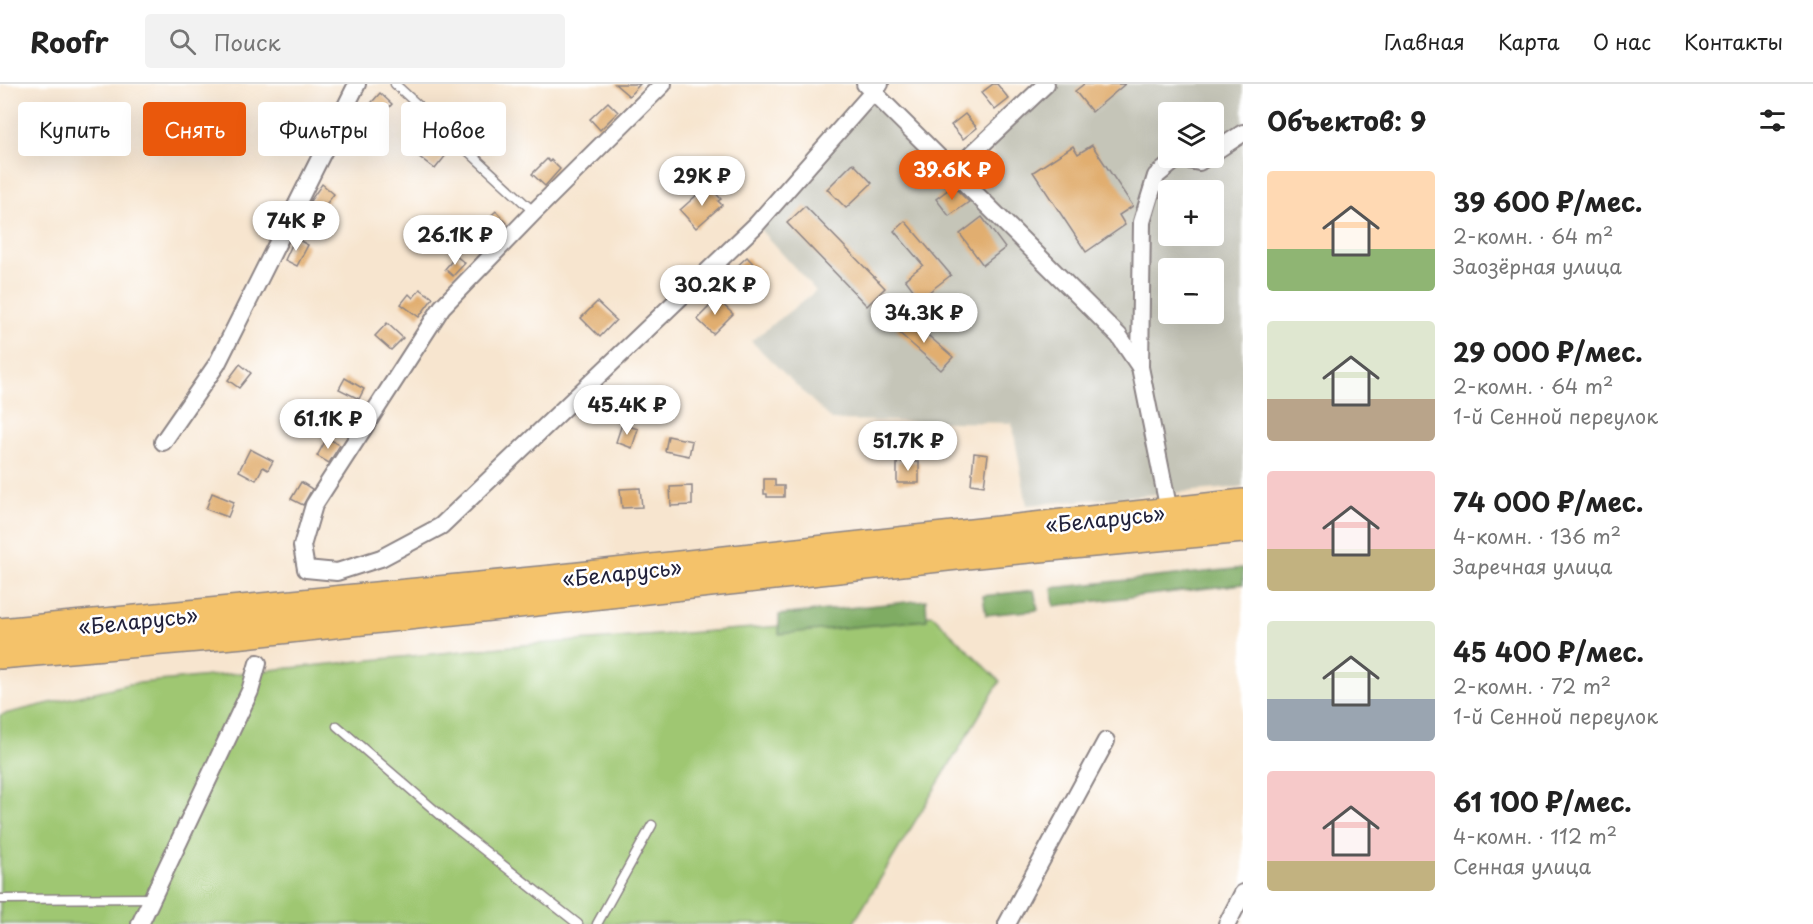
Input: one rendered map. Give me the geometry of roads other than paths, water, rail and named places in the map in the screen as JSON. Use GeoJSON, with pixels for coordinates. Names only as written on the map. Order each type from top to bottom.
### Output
{"type":"FeatureCollection","features":[{"type":"Feature","properties":{"kind":"highway","name":"«Беларусь»"},"geometry":{"type":"LineString","coordinates":[[0,632],[552,579],[1243,503]]}},
{"type":"Feature","properties":{"kind":"highway","name":"«Беларусь»"},"geometry":{"type":"LineString","coordinates":[[0,655],[244,634],[966,555],[1243,529]]}},
{"type":"Feature","properties":{"kind":"street"},"geometry":{"type":"LineString","coordinates":[[163,442],[218,364],[357,84]]}},
{"type":"Feature","properties":{"kind":"street"},"geometry":{"type":"LineString","coordinates":[[663,84],[442,307],[314,506],[302,546],[306,569],[337,572],[381,558],[441,526],[756,225],[873,87],[1119,336],[1140,368]]}},
{"type":"Feature","properties":{"kind":"street"},"geometry":{"type":"LineString","coordinates":[[954,171],[1046,84]]}},
{"type":"Feature","properties":{"kind":"street"},"geometry":{"type":"LineString","coordinates":[[1224,145],[1243,133]]}},
{"type":"Feature","properties":{"kind":"street"},"geometry":{"type":"LineString","coordinates":[[1166,168],[1156,176],[1142,222],[1140,368],[1169,511]]}},
{"type":"Feature","properties":{"kind":"street"},"geometry":{"type":"LineString","coordinates":[[140,924],[250,691],[258,663]]}},
{"type":"Feature","properties":{"kind":"street"},"geometry":{"type":"LineString","coordinates":[[1007,924],[1106,741]]}},
{"type":"Feature","properties":{"kind":"street"},"geometry":{"type":"LineString","coordinates":[[1227,924],[1243,893]]}},
{"type":"Feature","properties":{"kind":"lane"},"geometry":{"type":"LineString","coordinates":[[395,84],[534,212]]}},
{"type":"Feature","properties":{"kind":"lane"},"geometry":{"type":"LineString","coordinates":[[337,726],[452,825],[578,924]]}},
{"type":"Feature","properties":{"kind":"lane"},"geometry":{"type":"LineString","coordinates":[[597,924],[652,825]]}},
{"type":"Feature","properties":{"kind":"lane"},"geometry":{"type":"LineString","coordinates":[[0,899],[152,898]]}}]}
